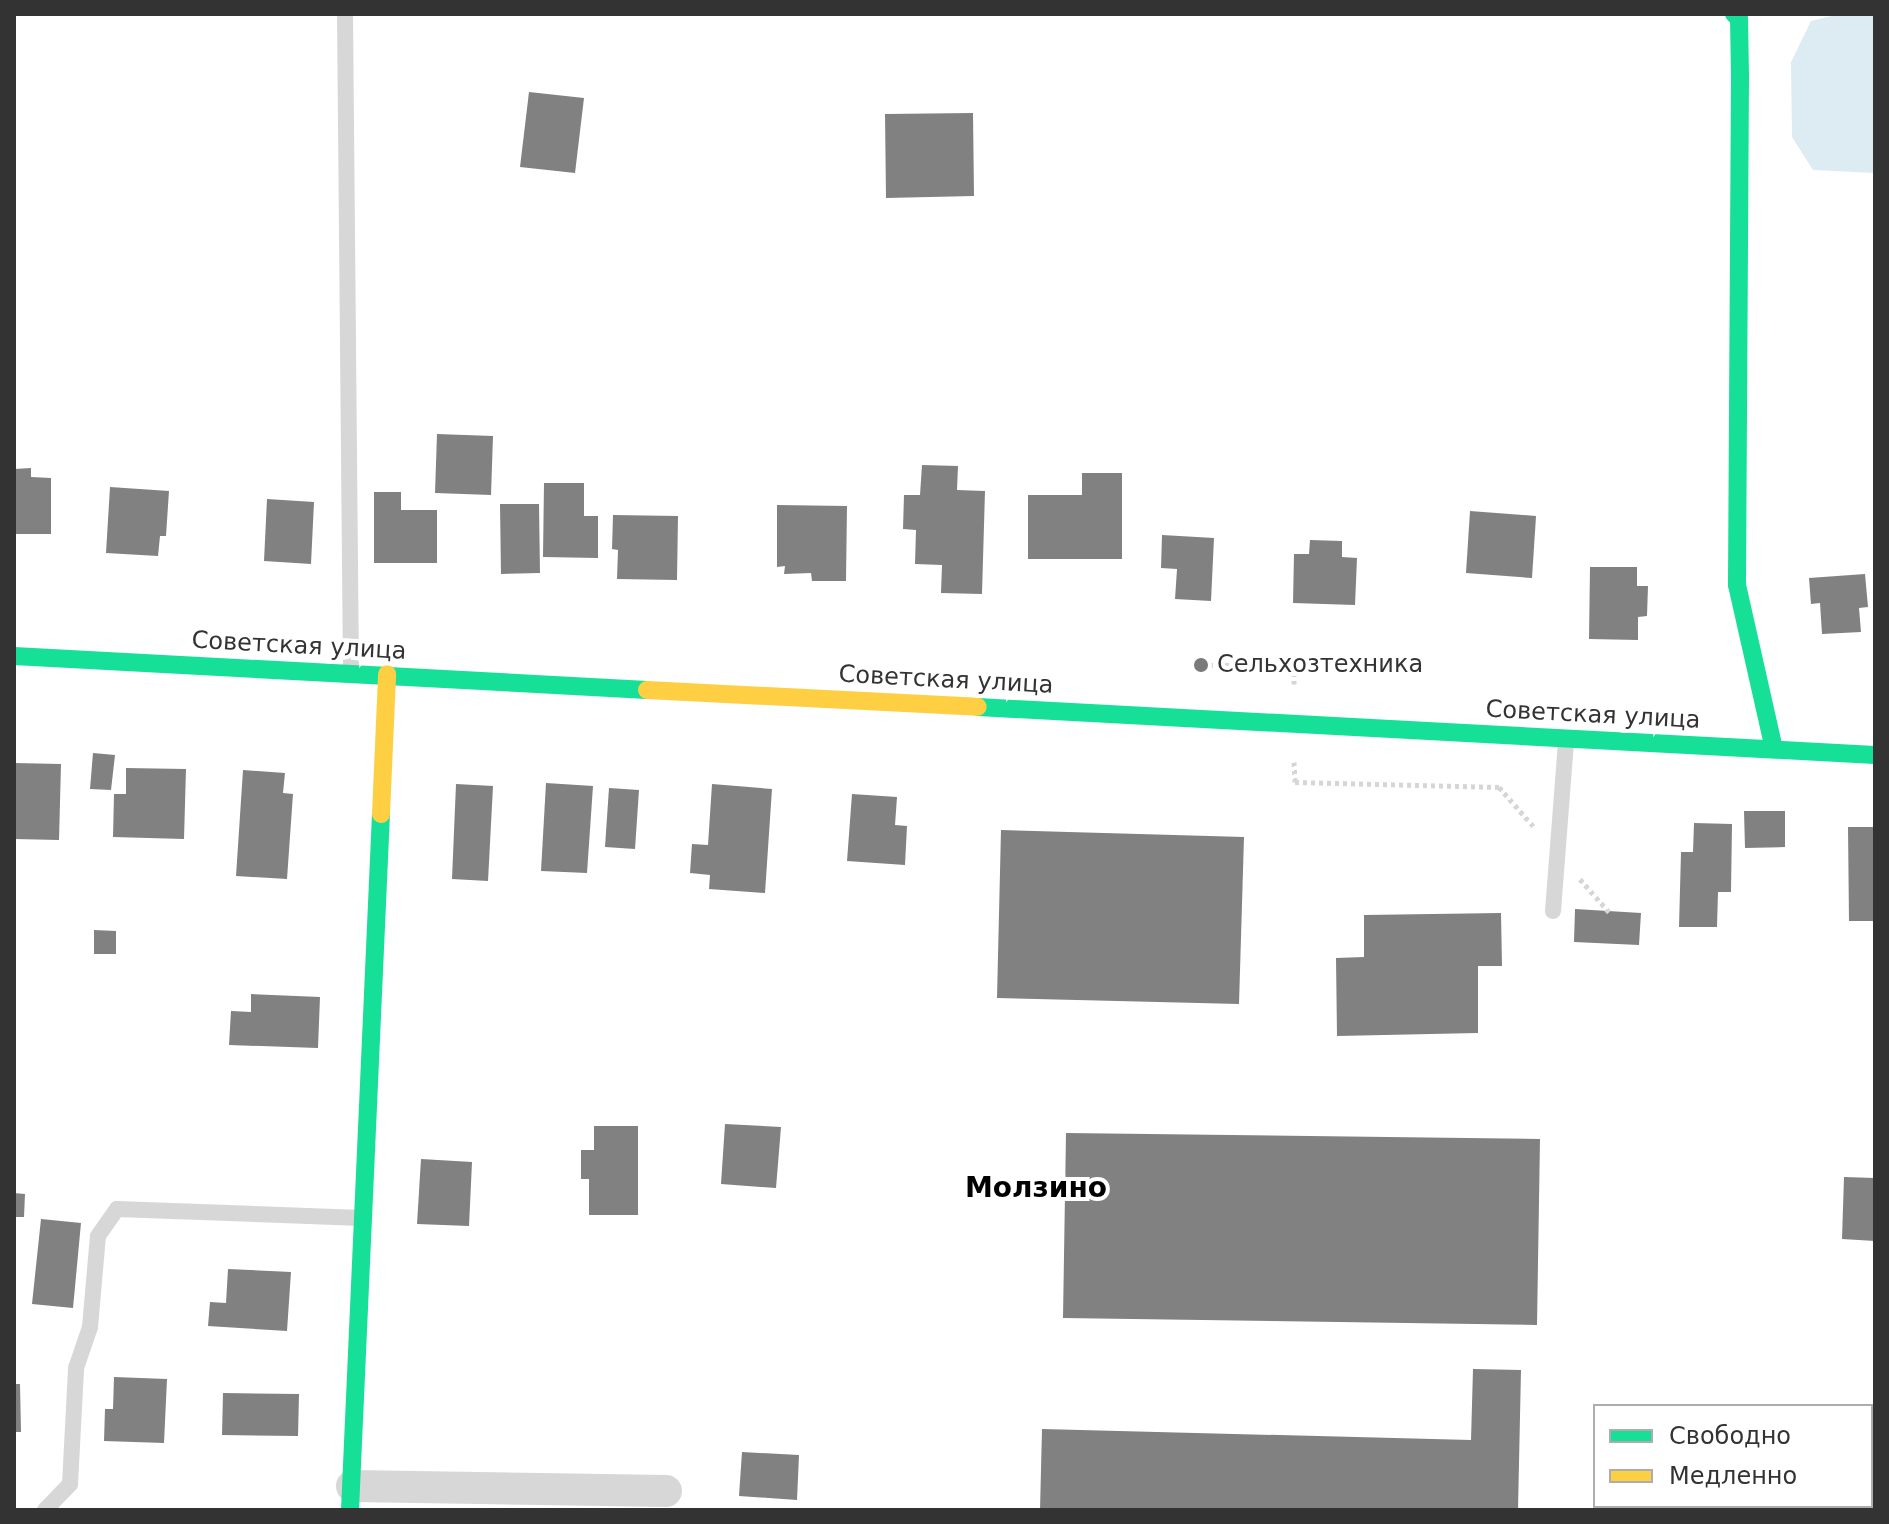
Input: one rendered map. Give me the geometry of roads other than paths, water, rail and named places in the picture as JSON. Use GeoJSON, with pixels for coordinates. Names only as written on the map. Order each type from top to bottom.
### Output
{"type":"FeatureCollection","features":[{"type":"Feature","properties":{"kind":"street"},"geometry":{"type":"LineString","coordinates":[[1738,15],[1741,308],[1737,585],[1774,749]]}},
{"type":"Feature","properties":{"kind":"street","name":"Советская улица"},"geometry":{"type":"LineString","coordinates":[[14,656],[1875,755]]}},
{"type":"Feature","properties":{"kind":"street"},"geometry":{"type":"LineString","coordinates":[[387,674],[351,1498],[666,1491]]}},
{"type":"Feature","properties":{"kind":"lane"},"geometry":{"type":"LineString","coordinates":[[345,14],[351,672]]}},
{"type":"Feature","properties":{"kind":"lane"},"geometry":{"type":"LineString","coordinates":[[1553,911],[1566,737]]}},
{"type":"Feature","properties":{"kind":"lane"},"geometry":{"type":"LineString","coordinates":[[45,1510],[70,1484],[76,1368],[90,1327],[98,1236],[117,1209],[364,1218]]}},
{"type":"Feature","properties":{"kind":"place","name":"Сельхозтехника"},"geometry":{"type":"Point","coordinates":[1201,665]}},
{"type":"Feature","properties":{"kind":"district","name":"Молзино"},"geometry":{"type":"Point","coordinates":[1036,1188]}}]}
